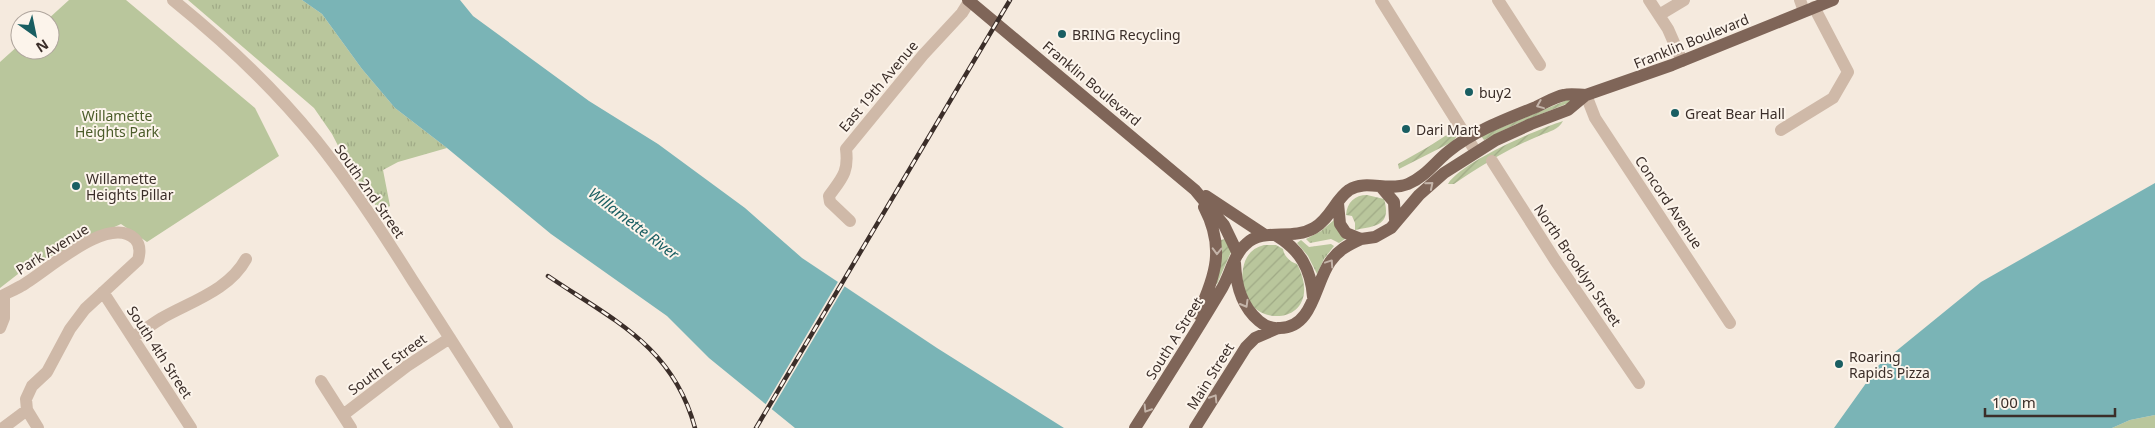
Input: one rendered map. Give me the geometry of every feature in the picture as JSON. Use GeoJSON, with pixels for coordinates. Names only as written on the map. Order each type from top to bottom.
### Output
{"type":"FeatureCollection","features":[{"type":"Feature","properties":{"kind":"main road","name":"Franklin Boulevard"},"geometry":{"type":"LineString","coordinates":[[969,0],[1195,190],[1292,246],[1303,260],[1311,278],[1313,298]]}},
{"type":"Feature","properties":{"kind":"main road","name":"Franklin Boulevard"},"geometry":{"type":"LineString","coordinates":[[1236,258],[1252,239],[1271,235],[1294,235],[1314,228],[1328,217],[1347,192],[1356,187],[1367,185],[1382,188],[1398,187],[1415,181],[1448,151],[1468,138],[1516,115],[1565,95],[1586,95],[1682,61],[1806,6],[1833,0]]}},
{"type":"Feature","properties":{"kind":"main road","name":"Franklin Boulevard"},"geometry":{"type":"LineString","coordinates":[[1195,190],[1224,225],[1236,258],[1239,291],[1247,308],[1262,323],[1278,328],[1290,327],[1308,311],[1332,260],[1346,247],[1361,240],[1383,234],[1424,190],[1476,152],[1514,131],[1568,110],[1586,95]]}},
{"type":"Feature","properties":{"kind":"main road"},"geometry":{"type":"LineString","coordinates":[[1382,188],[1394,202],[1396,220]]}},
{"type":"Feature","properties":{"kind":"main road"},"geometry":{"type":"LineString","coordinates":[[1182,352],[1208,292],[1217,256],[1213,227],[1195,190]]}},
{"type":"Feature","properties":{"kind":"main road"},"geometry":{"type":"LineString","coordinates":[[1338,203],[1339,218],[1343,229],[1350,236],[1361,240]]}},
{"type":"Feature","properties":{"kind":"main road","name":"South A Street"},"geometry":{"type":"LineString","coordinates":[[1135,428],[1222,288],[1236,258]]}},
{"type":"Feature","properties":{"kind":"main road","name":"Main Street"},"geometry":{"type":"LineString","coordinates":[[1195,428],[1246,347],[1254,339],[1278,328]]}},
{"type":"Feature","properties":{"kind":"street","name":"South 2nd Street"},"geometry":{"type":"LineString","coordinates":[[173,0],[219,39],[279,99],[316,140],[384,236],[507,428]]}},
{"type":"Feature","properties":{"kind":"street","name":"East 19th Avenue"},"geometry":{"type":"LineString","coordinates":[[850,221],[830,202],[829,196],[845,174],[848,164],[846,149],[917,62],[962,13],[969,0]]}},
{"type":"Feature","properties":{"kind":"street"},"geometry":{"type":"LineString","coordinates":[[1381,0],[1476,152]]}},
{"type":"Feature","properties":{"kind":"street"},"geometry":{"type":"LineString","coordinates":[[1498,0],[1540,65]]}},
{"type":"Feature","properties":{"kind":"street"},"geometry":{"type":"LineString","coordinates":[[1649,0],[1668,29],[1682,61]]}},
{"type":"Feature","properties":{"kind":"street"},"geometry":{"type":"LineString","coordinates":[[1659,15],[1684,0]]}},
{"type":"Feature","properties":{"kind":"street"},"geometry":{"type":"LineString","coordinates":[[1781,130],[1832,98],[1848,72],[1806,6]]}},
{"type":"Feature","properties":{"kind":"street","name":"Concord Avenue"},"geometry":{"type":"LineString","coordinates":[[1586,95],[1595,118],[1730,323]]}},
{"type":"Feature","properties":{"kind":"street","name":"North Brooklyn Street"},"geometry":{"type":"LineString","coordinates":[[1492,161],[1555,260],[1639,384]]}},
{"type":"Feature","properties":{"kind":"street","name":"Park Avenue"},"geometry":{"type":"LineString","coordinates":[[2,296],[21,286],[64,256],[104,234],[119,232],[129,234],[137,241],[140,251],[138,260],[103,292]]}},
{"type":"Feature","properties":{"kind":"street"},"geometry":{"type":"LineString","coordinates":[[133,337],[162,318],[220,288],[232,279],[246,259]]}},
{"type":"Feature","properties":{"kind":"street"},"geometry":{"type":"LineString","coordinates":[[38,428],[26,410],[26,399],[32,386],[47,372],[70,329],[85,309],[103,292]]}},
{"type":"Feature","properties":{"kind":"street","name":"South 4th Street"},"geometry":{"type":"LineString","coordinates":[[103,292],[191,428]]}},
{"type":"Feature","properties":{"kind":"street"},"geometry":{"type":"LineString","coordinates":[[0,328],[4,320],[2,296]]}},
{"type":"Feature","properties":{"kind":"street","name":"South E Street"},"geometry":{"type":"LineString","coordinates":[[342,415],[407,366],[450,338]]}},
{"type":"Feature","properties":{"kind":"street"},"geometry":{"type":"LineString","coordinates":[[321,381],[351,428]]}},
{"type":"Feature","properties":{"kind":"street"},"geometry":{"type":"LineString","coordinates":[[2,428],[26,410]]}},
{"type":"Feature","properties":{"kind":"green space","name":"Willamette Heights Park"},"geometry":{"type":"Polygon","coordinates":[[[69,0],[126,0],[255,108],[279,156],[147,242],[121,224],[27,267],[0,288],[0,62],[10,53],[10,60],[60,60],[60,10],[58,10],[69,0]]]}},
{"type":"Feature","properties":{"kind":"green space"},"geometry":{"type":"Polygon","coordinates":[[[188,0],[302,0],[322,14],[362,69],[395,108],[447,148],[398,162],[383,170],[390,206],[381,213],[350,169],[332,134],[314,108],[188,0]]]}},
{"type":"Feature","properties":{"kind":"green space"},"geometry":{"type":"Polygon","coordinates":[[[1572,98],[1573,101],[1514,125],[1484,140],[1481,136],[1572,98]]]}},
{"type":"Feature","properties":{"kind":"green space"},"geometry":{"type":"Polygon","coordinates":[[[1563,121],[1554,130],[1507,151],[1454,184],[1448,184],[1468,166],[1501,147],[1563,121]]]}},
{"type":"Feature","properties":{"kind":"green space"},"geometry":{"type":"Polygon","coordinates":[[[1456,129],[1458,135],[1452,142],[1399,169],[1398,164],[1456,129]]]}},
{"type":"Feature","properties":{"kind":"green space"},"geometry":{"type":"Polygon","coordinates":[[[1367,195],[1384,199],[1386,215],[1384,220],[1375,226],[1355,230],[1352,216],[1346,215],[1348,206],[1355,198],[1367,195]]]}},
{"type":"Feature","properties":{"kind":"green space"},"geometry":{"type":"Polygon","coordinates":[[[1334,220],[1345,239],[1339,243],[1331,239],[1310,243],[1306,239],[1321,231],[1334,220]]]}},
{"type":"Feature","properties":{"kind":"green space"},"geometry":{"type":"Polygon","coordinates":[[[1225,239],[1231,252],[1217,284],[1215,283],[1221,240],[1225,239]]]}},
{"type":"Feature","properties":{"kind":"green space"},"geometry":{"type":"Polygon","coordinates":[[[1301,240],[1309,247],[1331,244],[1334,246],[1324,259],[1317,274],[1308,256],[1297,243],[1301,240]]]}},
{"type":"Feature","properties":{"kind":"green space"},"geometry":{"type":"Polygon","coordinates":[[[1264,245],[1276,245],[1283,249],[1288,258],[1297,264],[1304,286],[1301,302],[1292,312],[1279,316],[1265,314],[1252,305],[1244,290],[1243,269],[1245,260],[1253,250],[1264,245]]]}},
{"type":"Feature","properties":{"kind":"green space"},"geometry":{"type":"Polygon","coordinates":[[[2155,415],[2155,428],[2112,428],[2130,420],[2155,415]]]}},
{"type":"Feature","properties":{"kind":"water","name":"Willamette River"},"geometry":{"type":"Polygon","coordinates":[[[302,0],[460,0],[473,16],[589,101],[658,144],[745,208],[802,258],[937,348],[1064,428],[795,428],[709,358],[667,316],[551,234],[447,148],[395,108],[362,69],[322,14],[302,0]]]}},
{"type":"Feature","properties":{"kind":"water"},"geometry":{"type":"Polygon","coordinates":[[[2155,183],[2155,415],[2130,420],[2112,428],[1834,428],[1879,365],[1981,282],[2155,183]]]}},
{"type":"Feature","properties":{"kind":"pier"},"geometry":{"type":"Polygon","coordinates":[[[839,280],[846,284],[770,412],[764,407],[839,280]]]}},
{"type":"Feature","properties":{"kind":"railway"},"geometry":{"type":"LineString","coordinates":[[756,428],[1010,0]]}},
{"type":"Feature","properties":{"kind":"railway"},"geometry":{"type":"LineString","coordinates":[[548,276],[617,322],[656,355],[672,376],[685,400],[695,428]]}},
{"type":"Feature","properties":{"kind":"place","name":"BRING Recycling"},"geometry":{"type":"Point","coordinates":[1062,34]}},
{"type":"Feature","properties":{"kind":"place","name":"buy2"},"geometry":{"type":"Point","coordinates":[1469,92]}},
{"type":"Feature","properties":{"kind":"place","name":"Great Bear Hall"},"geometry":{"type":"Point","coordinates":[1675,113]}},
{"type":"Feature","properties":{"kind":"place","name":"Dari Mart"},"geometry":{"type":"Point","coordinates":[1406,129]}},
{"type":"Feature","properties":{"kind":"place","name":"Willamette Heights Pillar"},"geometry":{"type":"Point","coordinates":[76,186]}},
{"type":"Feature","properties":{"kind":"place","name":"Roaring Rapids Pizza"},"geometry":{"type":"Point","coordinates":[1839,364]}}]}
